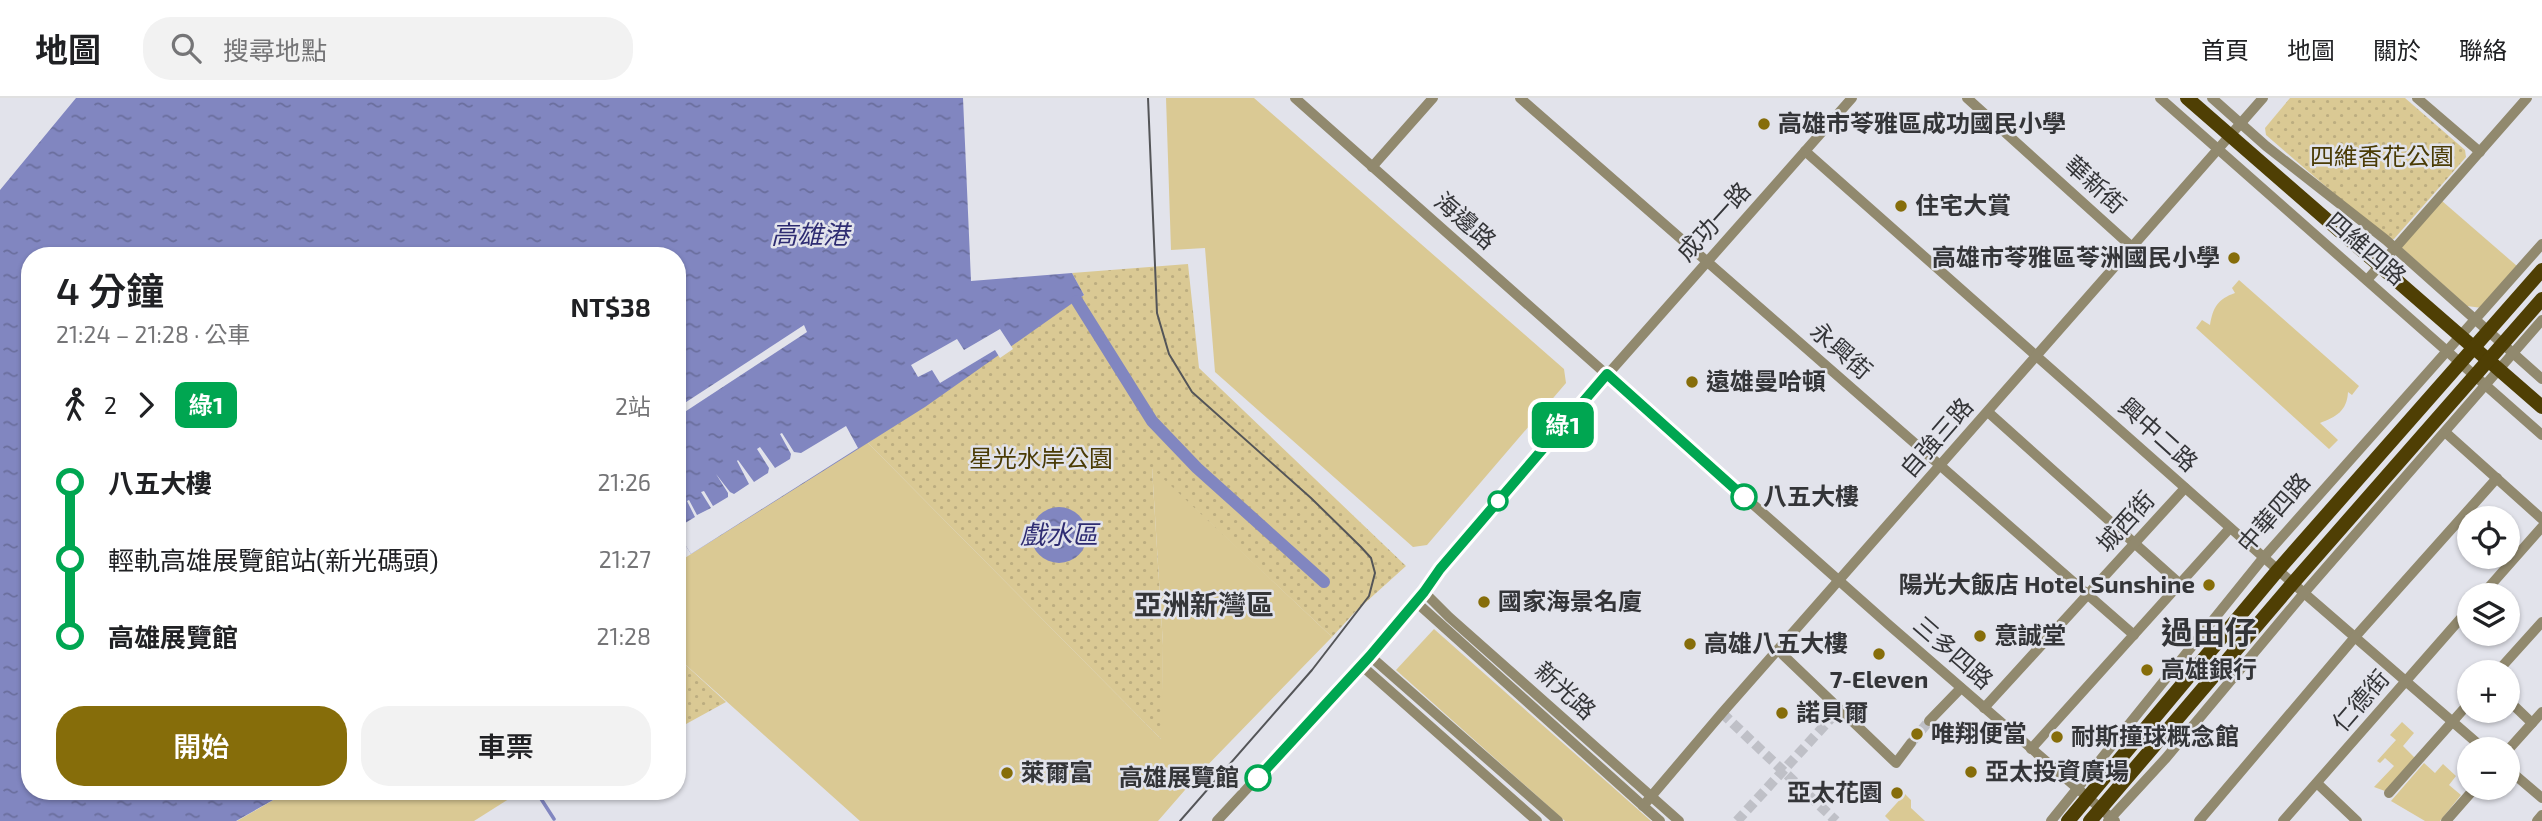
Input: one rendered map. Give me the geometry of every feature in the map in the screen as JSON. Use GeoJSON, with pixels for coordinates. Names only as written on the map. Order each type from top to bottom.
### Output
{"type":"FeatureCollection","features":[{"type":"Feature","properties":{"kind":"main road","name":"四維四路"},"geometry":{"type":"LineString","coordinates":[[2187,98],[2542,407]]}},
{"type":"Feature","properties":{"kind":"main road","name":"中華四路"},"geometry":{"type":"LineString","coordinates":[[2068,821],[2278,570],[2542,270]]}},
{"type":"Feature","properties":{"kind":"main road"},"geometry":{"type":"LineString","coordinates":[[2090,821],[2109,817],[2298,588],[2508,349],[2542,299]]}},
{"type":"Feature","properties":{"kind":"street","name":"海邊路"},"geometry":{"type":"LineString","coordinates":[[1295,98],[1607,374]]}},
{"type":"Feature","properties":{"kind":"street"},"geometry":{"type":"LineString","coordinates":[[1372,167],[1433,98]]}},
{"type":"Feature","properties":{"kind":"street","name":"永興街"},"geometry":{"type":"LineString","coordinates":[[1521,98],[2134,635]]}},
{"type":"Feature","properties":{"kind":"street","name":"成功一路"},"geometry":{"type":"LineString","coordinates":[[1217,821],[1370,656],[1440,569],[1607,374],[1852,98]]}},
{"type":"Feature","properties":{"kind":"street","name":"華新街"},"geometry":{"type":"LineString","coordinates":[[1967,98],[2132,247]]}},
{"type":"Feature","properties":{"kind":"street","name":"四維四路"},"geometry":{"type":"LineString","coordinates":[[2160,98],[2542,435]]}},
{"type":"Feature","properties":{"kind":"street","name":"四維四路"},"geometry":{"type":"LineString","coordinates":[[2212,98],[2396,248],[2542,379]]}},
{"type":"Feature","properties":{"kind":"street","name":"自強三路"},"geometry":{"type":"LineString","coordinates":[[1643,806],[2263,98]]}},
{"type":"Feature","properties":{"kind":"street"},"geometry":{"type":"LineString","coordinates":[[2417,98],[2480,152]]}},
{"type":"Feature","properties":{"kind":"street"},"geometry":{"type":"LineString","coordinates":[[2367,280],[2527,98]]}},
{"type":"Feature","properties":{"kind":"street","name":"興中二路"},"geometry":{"type":"LineString","coordinates":[[1805,151],[2470,737]]}},
{"type":"Feature","properties":{"kind":"street","name":"中華四路"},"geometry":{"type":"LineString","coordinates":[[2051,821],[2264,558],[2542,244]]}},
{"type":"Feature","properties":{"kind":"street"},"geometry":{"type":"LineString","coordinates":[[2508,349],[2542,320]]}},
{"type":"Feature","properties":{"kind":"street","name":"三多四路"},"geometry":{"type":"LineString","coordinates":[[1607,374],[2109,817]]}},
{"type":"Feature","properties":{"kind":"street"},"geometry":{"type":"LineString","coordinates":[[2298,588],[2445,432],[2480,380]]}},
{"type":"Feature","properties":{"kind":"street"},"geometry":{"type":"LineString","coordinates":[[1988,412],[2180,583]]}},
{"type":"Feature","properties":{"kind":"street"},"geometry":{"type":"LineString","coordinates":[[2445,432],[2542,519]]}},
{"type":"Feature","properties":{"kind":"street"},"geometry":{"type":"LineString","coordinates":[[2199,821],[2355,637],[2497,478]]}},
{"type":"Feature","properties":{"kind":"street","name":"城西街"},"geometry":{"type":"LineString","coordinates":[[1984,708],[2185,488]]}},
{"type":"Feature","properties":{"kind":"street"},"geometry":{"type":"LineString","coordinates":[[2493,583],[2542,527]]}},
{"type":"Feature","properties":{"kind":"street"},"geometry":{"type":"LineString","coordinates":[[2031,749],[2230,528]]}},
{"type":"Feature","properties":{"kind":"street","name":"新光路"},"geometry":{"type":"LineString","coordinates":[[1424,592],[1679,821]]}},
{"type":"Feature","properties":{"kind":"street","name":"新光路"},"geometry":{"type":"LineString","coordinates":[[1416,602],[1660,821]]}},
{"type":"Feature","properties":{"kind":"street"},"geometry":{"type":"LineString","coordinates":[[2508,660],[2542,622]]}},
{"type":"Feature","properties":{"kind":"street","name":"仁德街"},"geometry":{"type":"LineString","coordinates":[[2283,821],[2457,623]]}},
{"type":"Feature","properties":{"kind":"street"},"geometry":{"type":"LineString","coordinates":[[1778,650],[1896,763],[1911,743]]}},
{"type":"Feature","properties":{"kind":"street"},"geometry":{"type":"LineString","coordinates":[[1370,656],[1558,821]]}},
{"type":"Feature","properties":{"kind":"street"},"geometry":{"type":"LineString","coordinates":[[1361,665],[1537,821]]}},
{"type":"Feature","properties":{"kind":"street"},"geometry":{"type":"LineString","coordinates":[[1929,722],[1961,688]]}},
{"type":"Feature","properties":{"kind":"street"},"geometry":{"type":"LineString","coordinates":[[2520,712],[2532,723]]}},
{"type":"Feature","properties":{"kind":"street"},"geometry":{"type":"LineString","coordinates":[[2520,737],[2542,712]]}},
{"type":"Feature","properties":{"kind":"street"},"geometry":{"type":"LineString","coordinates":[[2389,793],[2457,717]]}},
{"type":"Feature","properties":{"kind":"street"},"geometry":{"type":"LineString","coordinates":[[2520,779],[2542,798]]}},
{"type":"Feature","properties":{"kind":"street"},"geometry":{"type":"LineString","coordinates":[[2317,783],[2357,821]]}},
{"type":"Feature","properties":{"kind":"street"},"geometry":{"type":"LineString","coordinates":[[2446,821],[2464,800]]}},
{"type":"Feature","properties":{"kind":"street"},"geometry":{"type":"LineString","coordinates":[[2537,821],[2542,815]]}},
{"type":"Feature","properties":{"kind":"green space"},"geometry":{"type":"Polygon","coordinates":[[[1166,98],[1254,98],[1564,369],[1566,383],[1427,545],[1413,547],[1215,372],[1205,248],[1171,250],[1166,98]]]}},
{"type":"Feature","properties":{"kind":"green space","name":"四維香花公園"},"geometry":{"type":"Polygon","coordinates":[[[2290,98],[2405,98],[2465,150],[2466,157],[2394,239],[2388,240],[2266,135],[2265,128],[2290,98]]]}},
{"type":"Feature","properties":{"kind":"green space"},"geometry":{"type":"Polygon","coordinates":[[[2442,201],[2517,266],[2482,308],[2467,306],[2401,247],[2442,201]]]}},
{"type":"Feature","properties":{"kind":"green space","name":"星光水岸公園"},"geometry":{"type":"Polygon","coordinates":[[[1188,264],[1199,368],[1406,566],[1355,612],[1332,637],[1152,468],[1163,645],[1162,740],[867,442],[1084,295],[1072,273],[1188,264]]]}},
{"type":"Feature","properties":{"kind":"green space"},"geometry":{"type":"Polygon","coordinates":[[[2239,280],[2359,386],[2352,395],[2348,392],[2340,412],[2320,423],[2338,440],[2329,449],[2196,328],[2202,320],[2210,325],[2217,304],[2235,293],[2232,288],[2239,280]]]}},
{"type":"Feature","properties":{"kind":"green space"},"geometry":{"type":"Polygon","coordinates":[[[867,442],[1161,739],[1163,645],[1152,467],[1332,637],[1198,775],[1158,821],[860,821],[686,665],[686,557],[867,442]]]}},
{"type":"Feature","properties":{"kind":"green space"},"geometry":{"type":"Polygon","coordinates":[[[1434,629],[1651,821],[1565,821],[1396,670],[1434,629]]]}},
{"type":"Feature","properties":{"kind":"green space"},"geometry":{"type":"Polygon","coordinates":[[[686,665],[726,702],[686,724],[686,665]]]}},
{"type":"Feature","properties":{"kind":"green space"},"geometry":{"type":"Polygon","coordinates":[[[2402,722],[2414,733],[2403,746],[2415,758],[2385,791],[2374,787],[2394,766],[2385,758],[2380,763],[2377,761],[2396,740],[2390,735],[2402,722]]]}},
{"type":"Feature","properties":{"kind":"green space"},"geometry":{"type":"Polygon","coordinates":[[[2424,763],[2435,773],[2443,764],[2456,776],[2449,785],[2457,792],[2457,800],[2440,821],[2425,821],[2391,801],[2424,763]]]}},
{"type":"Feature","properties":{"kind":"green space"},"geometry":{"type":"Polygon","coordinates":[[[1905,794],[1911,800],[1911,808],[1925,821],[1890,821],[1885,816],[1905,794]]]}},
{"type":"Feature","properties":{"kind":"green space"},"geometry":{"type":"Polygon","coordinates":[[[273,800],[507,800],[474,821],[237,821],[273,800]]]}},
{"type":"Feature","properties":{"kind":"water","name":"高雄港"},"geometry":{"type":"Polygon","coordinates":[[[76,98],[963,98],[971,281],[1072,273],[1084,295],[925,407],[691,554],[686,546],[686,247],[21,247],[21,800],[273,800],[236,821],[0,821],[0,190],[76,98]]]}},
{"type":"Feature","properties":{"kind":"water","name":"戲水區"},"geometry":{"type":"Polygon","coordinates":[[[1054,507],[1064,507],[1079,515],[1085,524],[1085,546],[1079,555],[1064,563],[1054,563],[1036,551],[1031,540],[1031,530],[1043,512],[1054,507]]]}},
{"type":"Feature","properties":{"kind":"pier"},"geometry":{"type":"Polygon","coordinates":[[[804,325],[807,332],[686,411],[686,402],[804,325]]]}},
{"type":"Feature","properties":{"kind":"pier"},"geometry":{"type":"Polygon","coordinates":[[[1000,329],[1013,349],[1000,358],[995,350],[940,383],[932,370],[918,377],[911,365],[957,339],[964,350],[1000,329]]]}},
{"type":"Feature","properties":{"kind":"pier"},"geometry":{"type":"Polygon","coordinates":[[[846,426],[858,448],[691,554],[686,546],[686,523],[695,517],[687,501],[689,500],[697,515],[711,508],[701,492],[704,491],[713,506],[728,497],[716,474],[734,494],[749,484],[738,460],[754,482],[768,473],[769,468],[757,449],[760,447],[775,468],[790,459],[791,454],[780,434],[782,433],[794,452],[801,453],[846,426]]]}},
{"type":"Feature","properties":{"kind":"waterway"},"geometry":{"type":"LineString","coordinates":[[1077,301],[1152,421],[1197,468],[1324,582]]}},
{"type":"Feature","properties":{"kind":"waterway"},"geometry":{"type":"LineString","coordinates":[[542,800],[554,819]]}},
{"type":"Feature","properties":{"kind":"tunnel"},"geometry":{"type":"LineString","coordinates":[[1722,713],[1836,821]]}},
{"type":"Feature","properties":{"kind":"tunnel"},"geometry":{"type":"LineString","coordinates":[[1737,821],[1835,714]]}},
{"type":"Feature","properties":{"kind":"tunnel"},"geometry":{"type":"LineString","coordinates":[[1911,743],[1929,721]]}},
{"type":"Feature","properties":{"kind":"tram line"},"geometry":{"type":"LineString","coordinates":[[1148,98],[1157,313],[1169,354],[1192,392],[1311,498],[1361,547],[1371,558],[1375,573],[1369,596],[1312,670],[1180,821]]}},
{"type":"Feature","properties":{"kind":"bus line","name":"綠1"},"geometry":{"type":"LineString","coordinates":[[1258,778],[1370,656],[1440,569],[1607,374],[1744,497]]}},
{"type":"Feature","properties":{"kind":"place","name":"高雄市苓雅區成功國民小學"},"geometry":{"type":"Point","coordinates":[1764,124]}},
{"type":"Feature","properties":{"kind":"place","name":"住宅大賞"},"geometry":{"type":"Point","coordinates":[1901,206]}},
{"type":"Feature","properties":{"kind":"place","name":"高雄市苓雅區苓洲國民小學"},"geometry":{"type":"Point","coordinates":[2234,258]}},
{"type":"Feature","properties":{"kind":"place","name":"遠雄曼哈頓"},"geometry":{"type":"Point","coordinates":[1692,382]}},
{"type":"Feature","properties":{"kind":"place","name":"八五大樓"},"geometry":{"type":"Point","coordinates":[1744,497]}},
{"type":"Feature","properties":{"kind":"place","name":"陽光大飯店 Hotel Sunshine"},"geometry":{"type":"Point","coordinates":[2209,585]}},
{"type":"Feature","properties":{"kind":"place","name":"國家海景名廈"},"geometry":{"type":"Point","coordinates":[1484,602]}},
{"type":"Feature","properties":{"kind":"place","name":"意誠堂"},"geometry":{"type":"Point","coordinates":[1980,636]}},
{"type":"Feature","properties":{"kind":"place","name":"高雄八五大樓"},"geometry":{"type":"Point","coordinates":[1690,644]}},
{"type":"Feature","properties":{"kind":"place","name":"7-Eleven"},"geometry":{"type":"Point","coordinates":[1879,654]}},
{"type":"Feature","properties":{"kind":"place","name":"高雄銀行"},"geometry":{"type":"Point","coordinates":[2147,670]}},
{"type":"Feature","properties":{"kind":"place","name":"諾貝爾"},"geometry":{"type":"Point","coordinates":[1782,713]}},
{"type":"Feature","properties":{"kind":"place","name":"唯翔便當"},"geometry":{"type":"Point","coordinates":[1917,734]}},
{"type":"Feature","properties":{"kind":"place","name":"耐斯撞球概念館"},"geometry":{"type":"Point","coordinates":[2057,737]}},
{"type":"Feature","properties":{"kind":"place","name":"亞太投資廣場"},"geometry":{"type":"Point","coordinates":[1971,772]}},
{"type":"Feature","properties":{"kind":"place","name":"萊爾富"},"geometry":{"type":"Point","coordinates":[1007,773]}},
{"type":"Feature","properties":{"kind":"place","name":"高雄展覽館"},"geometry":{"type":"Point","coordinates":[1258,778]}},
{"type":"Feature","properties":{"kind":"place","name":"亞太花園"},"geometry":{"type":"Point","coordinates":[1897,793]}},
{"type":"Feature","properties":{"kind":"district","name":"亞洲新灣區"},"geometry":{"type":"Point","coordinates":[1204,605]}},
{"type":"Feature","properties":{"kind":"district","name":"過田仔"},"geometry":{"type":"Point","coordinates":[2209,633]}}]}
